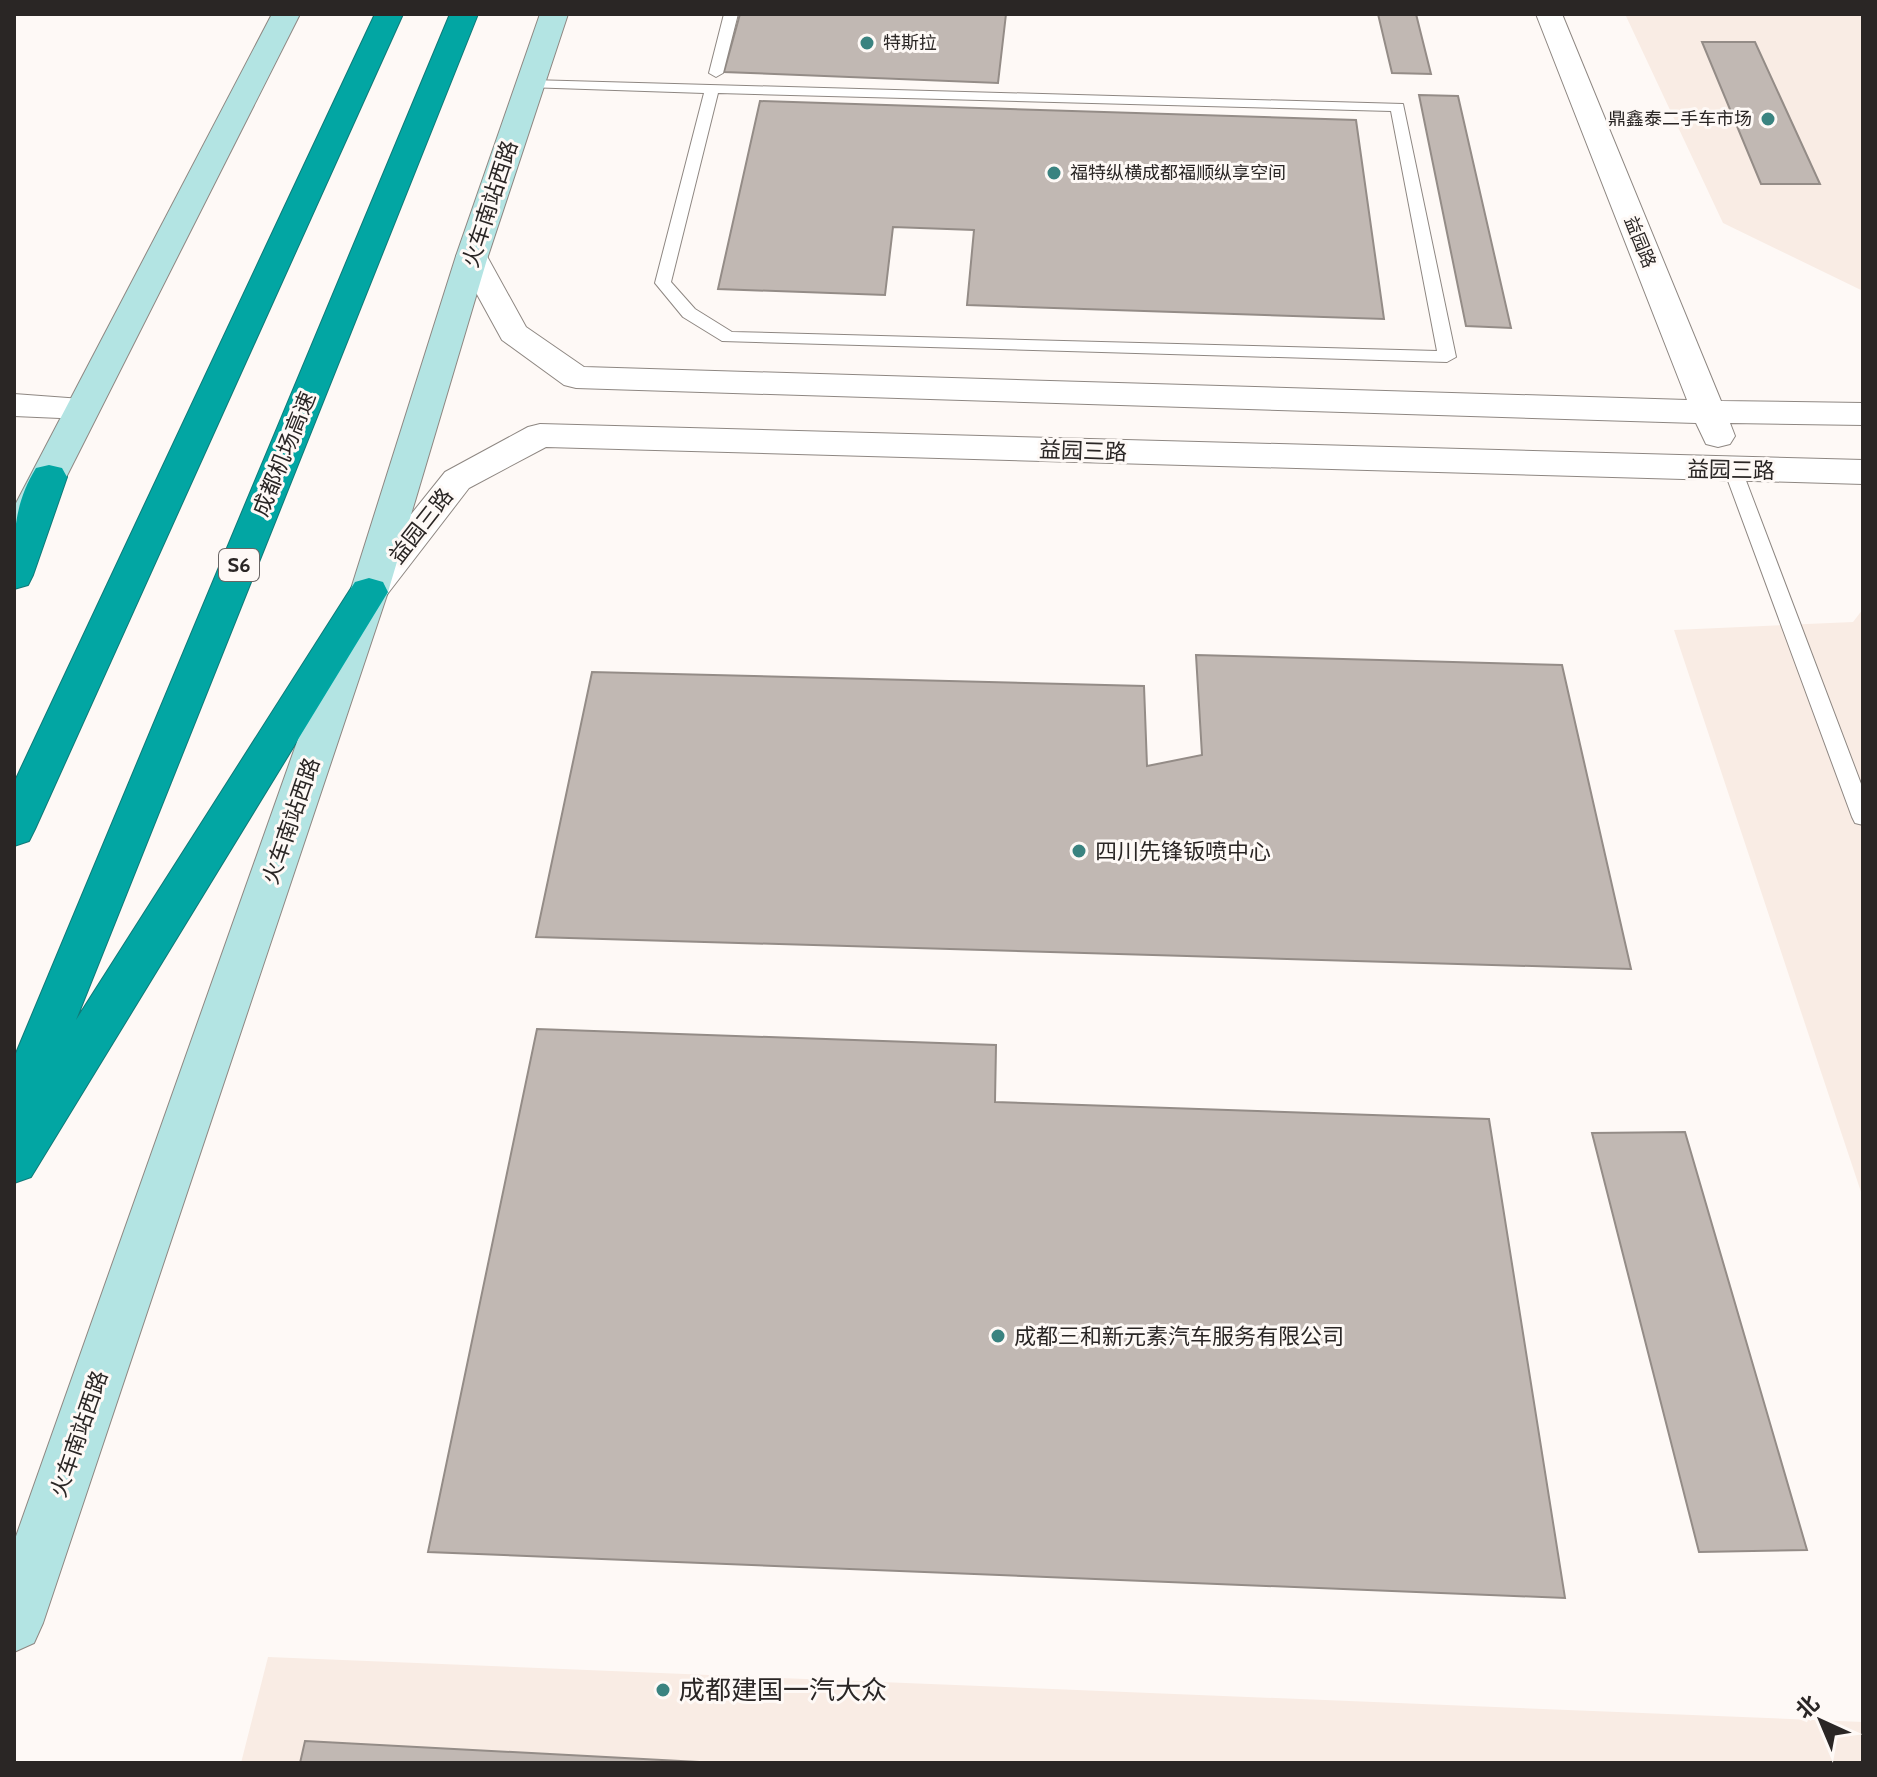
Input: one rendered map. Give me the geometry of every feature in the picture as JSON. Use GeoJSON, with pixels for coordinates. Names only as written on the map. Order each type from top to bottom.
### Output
{"type":"FeatureCollection","features":[{"type":"Feature","properties":{"kind":"highway"},"geometry":{"type":"LineString","coordinates":[[14,829],[389,14]]}},
{"type":"Feature","properties":{"kind":"highway","name":"成都机场高速"},"geometry":{"type":"LineString","coordinates":[[14,1116],[464,14]]}},
{"type":"Feature","properties":{"kind":"highway"},"geometry":{"type":"LineString","coordinates":[[14,575],[49,477]]}},
{"type":"Feature","properties":{"kind":"highway"},"geometry":{"type":"LineString","coordinates":[[14,1161],[369,592]]}},
{"type":"Feature","properties":{"kind":"main road"},"geometry":{"type":"LineString","coordinates":[[14,543],[286,14]]}},
{"type":"Feature","properties":{"kind":"main road","name":"火车南站西路"},"geometry":{"type":"LineString","coordinates":[[14,1623],[369,592],[472,256],[554,14]]}},
{"type":"Feature","properties":{"kind":"street","name":"益园路"},"geometry":{"type":"LineString","coordinates":[[1549,14],[1733,470]]}},
{"type":"Feature","properties":{"kind":"street"},"geometry":{"type":"LineString","coordinates":[[472,256],[513,333],[576,377],[1709,412],[1863,414]]}},
{"type":"Feature","properties":{"kind":"street"},"geometry":{"type":"LineString","coordinates":[[14,405],[83,408]]}},
{"type":"Feature","properties":{"kind":"street","name":"益园三路"},"geometry":{"type":"LineString","coordinates":[[369,592],[457,480],[540,435],[1863,472]]}},
{"type":"Feature","properties":{"kind":"lane"},"geometry":{"type":"LineString","coordinates":[[531,84],[714,81],[1398,107],[1447,357],[728,337],[689,313],[663,283],[714,81],[731,14]]}},
{"type":"Feature","properties":{"kind":"lane"},"geometry":{"type":"LineString","coordinates":[[1733,470],[1863,817]]}},
{"type":"Feature","properties":{"kind":"shaded area","name":"鼎鑫泰二手车市场"},"geometry":{"type":"Polygon","coordinates":[[[1625,14],[1863,14],[1863,291],[1723,223],[1625,14]]]}},
{"type":"Feature","properties":{"kind":"shaded area"},"geometry":{"type":"Polygon","coordinates":[[[1863,609],[1863,1198],[1674,630],[1853,622],[1863,609]]]}},
{"type":"Feature","properties":{"kind":"shaded area","name":"成都建国一汽大众"},"geometry":{"type":"Polygon","coordinates":[[[268,1657],[1863,1722],[1863,1763],[241,1763],[268,1657]]]}},
{"type":"Feature","properties":{"kind":"building","name":"特斯拉"},"geometry":{"type":"Polygon","coordinates":[[[740,14],[1006,14],[998,83],[724,72],[740,14]]]}},
{"type":"Feature","properties":{"kind":"building"},"geometry":{"type":"Polygon","coordinates":[[[1378,14],[1416,14],[1431,74],[1392,73],[1378,14]]]}},
{"type":"Feature","properties":{"kind":"building"},"geometry":{"type":"Polygon","coordinates":[[[1702,42],[1755,42],[1820,184],[1761,184],[1702,42]]]}},
{"type":"Feature","properties":{"kind":"building"},"geometry":{"type":"Polygon","coordinates":[[[1419,95],[1458,96],[1511,328],[1466,326],[1419,95]]]}},
{"type":"Feature","properties":{"kind":"building","name":"福特纵横成都福顺纵享空间"},"geometry":{"type":"Polygon","coordinates":[[[760,101],[1356,120],[1384,319],[967,305],[974,230],[893,227],[885,295],[718,289],[760,101]]]}},
{"type":"Feature","properties":{"kind":"building","name":"四川先锋钣喷中心"},"geometry":{"type":"Polygon","coordinates":[[[1196,655],[1562,665],[1631,969],[536,937],[592,672],[1144,686],[1147,766],[1202,755],[1196,655]]]}},
{"type":"Feature","properties":{"kind":"building","name":"成都三和新元素汽车服务有限公司"},"geometry":{"type":"Polygon","coordinates":[[[537,1029],[996,1045],[995,1102],[1489,1119],[1565,1598],[428,1552],[537,1029]]]}},
{"type":"Feature","properties":{"kind":"building"},"geometry":{"type":"Polygon","coordinates":[[[1685,1132],[1807,1550],[1699,1552],[1592,1133],[1685,1132]]]}},
{"type":"Feature","properties":{"kind":"building"},"geometry":{"type":"Polygon","coordinates":[[[305,1741],[718,1763],[300,1763],[305,1741]]]}},
{"type":"Feature","properties":{"kind":"place","name":"特斯拉"},"geometry":{"type":"Point","coordinates":[867,43]}},
{"type":"Feature","properties":{"kind":"place","name":"鼎鑫泰二手车市场"},"geometry":{"type":"Point","coordinates":[1768,119]}},
{"type":"Feature","properties":{"kind":"place","name":"福特纵横成都福顺纵享空间"},"geometry":{"type":"Point","coordinates":[1054,173]}},
{"type":"Feature","properties":{"kind":"place","name":"四川先锋钣喷中心"},"geometry":{"type":"Point","coordinates":[1079,851]}},
{"type":"Feature","properties":{"kind":"place","name":"成都三和新元素汽车服务有限公司"},"geometry":{"type":"Point","coordinates":[998,1336]}},
{"type":"Feature","properties":{"kind":"place","name":"成都建国一汽大众"},"geometry":{"type":"Point","coordinates":[663,1690]}}]}
